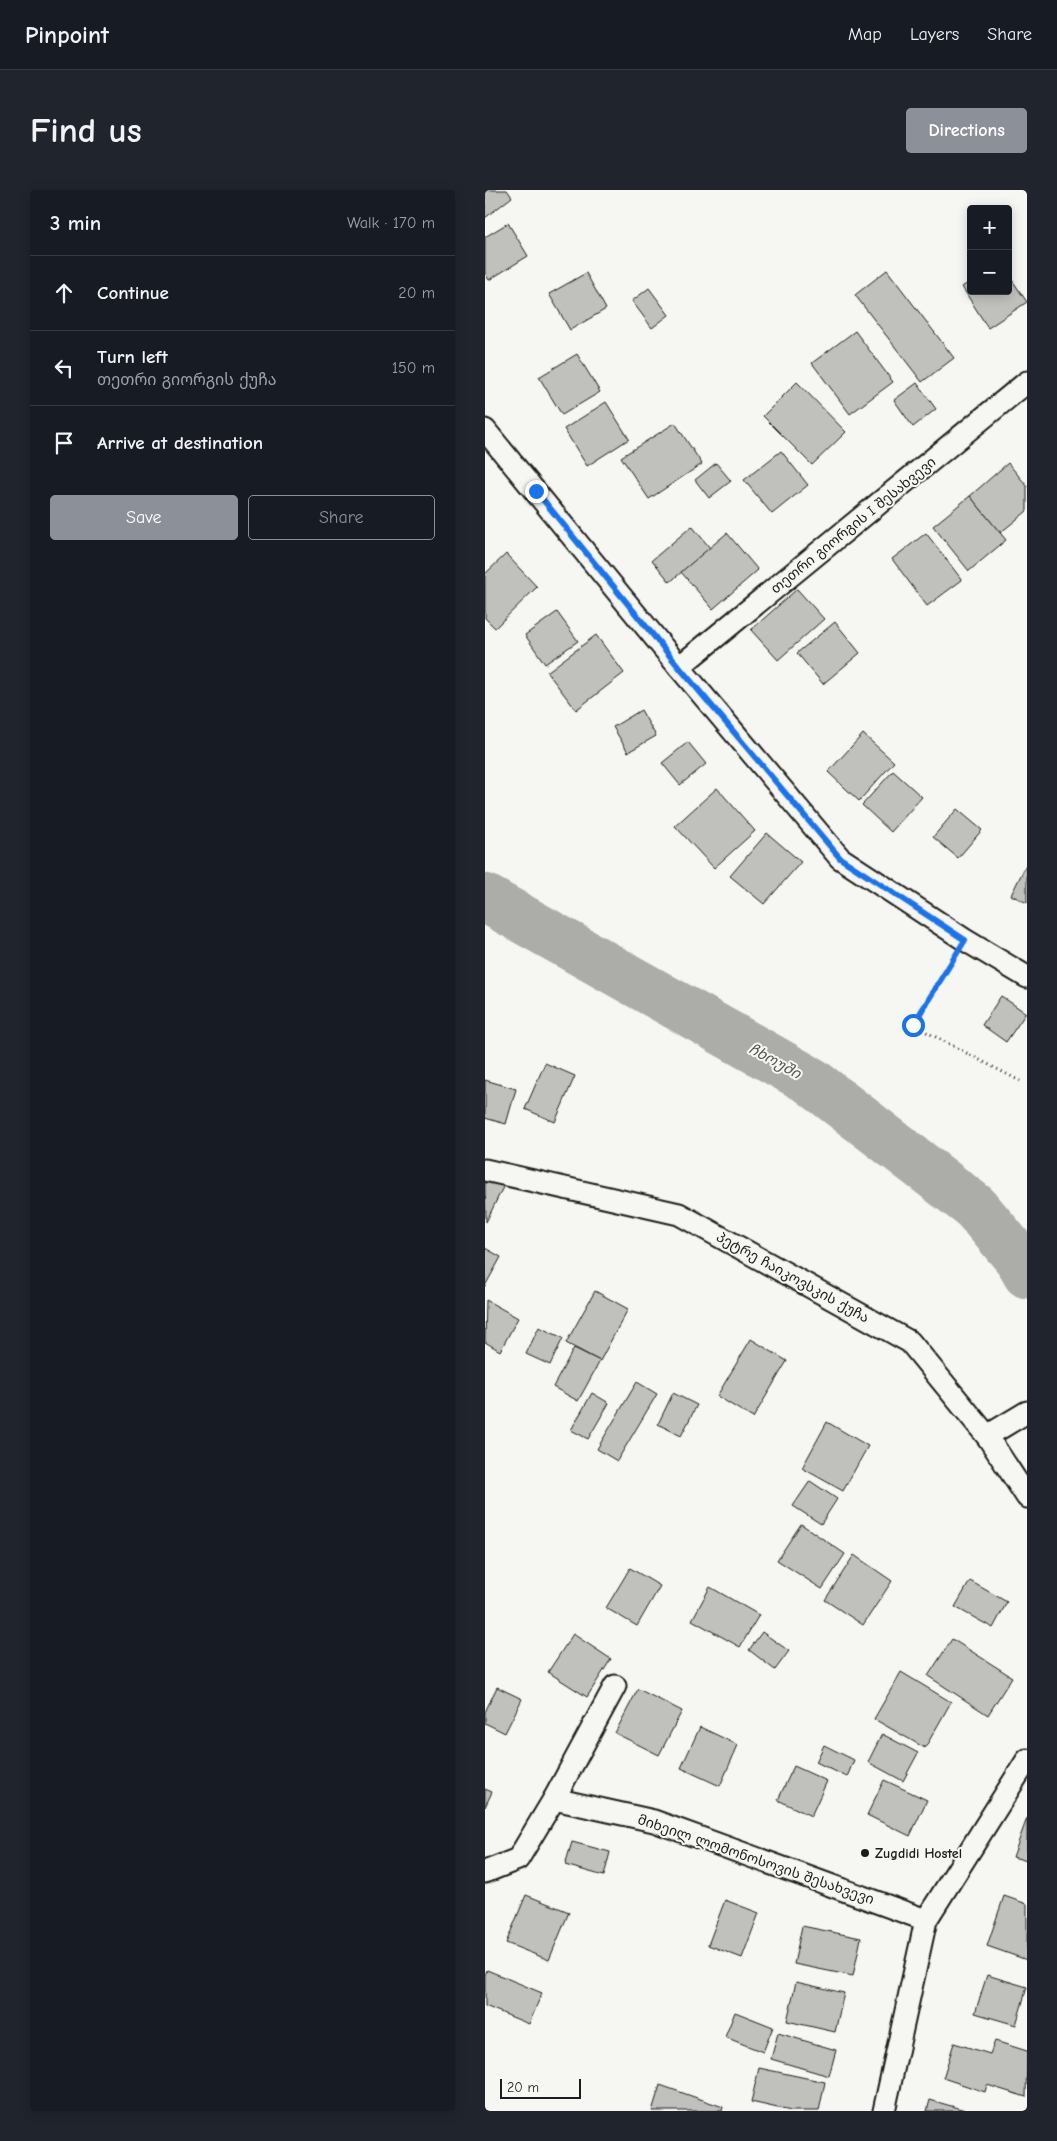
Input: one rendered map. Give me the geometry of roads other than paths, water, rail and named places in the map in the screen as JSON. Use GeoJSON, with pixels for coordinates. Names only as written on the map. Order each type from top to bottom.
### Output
{"type":"FeatureCollection","features":[{"type":"Feature","properties":{"kind":"street","name":"თეთრი გიორგის I შესახვევი"},"geometry":{"type":"LineString","coordinates":[[679,667],[1027,382]]}},
{"type":"Feature","properties":{"kind":"street"},"geometry":{"type":"LineString","coordinates":[[485,430],[679,667],[840,858],[965,940],[1027,977]]}},
{"type":"Feature","properties":{"kind":"street","name":"პეტრე ჩაიკოვსკის ქუჩა"},"geometry":{"type":"LineString","coordinates":[[485,1170],[679,1214],[910,1342],[987,1436],[1027,1497]]}},
{"type":"Feature","properties":{"kind":"street"},"geometry":{"type":"LineString","coordinates":[[987,1436],[1027,1412]]}},
{"type":"Feature","properties":{"kind":"street"},"geometry":{"type":"LineString","coordinates":[[485,1872],[518,1859],[615,1686]]}},
{"type":"Feature","properties":{"kind":"street"},"geometry":{"type":"LineString","coordinates":[[884,2111],[926,1920],[1027,1760]]}},
{"type":"Feature","properties":{"kind":"street","name":"მიხეილ ლომონოსოვის შესახვევი"},"geometry":{"type":"LineString","coordinates":[[553,1799],[653,1821],[926,1920]]}},
{"type":"Feature","properties":{"kind":"waterway","name":"ჩხოუში"},"geometry":{"type":"LineString","coordinates":[[485,898],[811,1081],[975,1207],[1018,1258],[1027,1274]]}},
{"type":"Feature","properties":{"kind":"place","name":"Zugdidi Hostel"},"geometry":{"type":"Point","coordinates":[865,1853]}}]}
